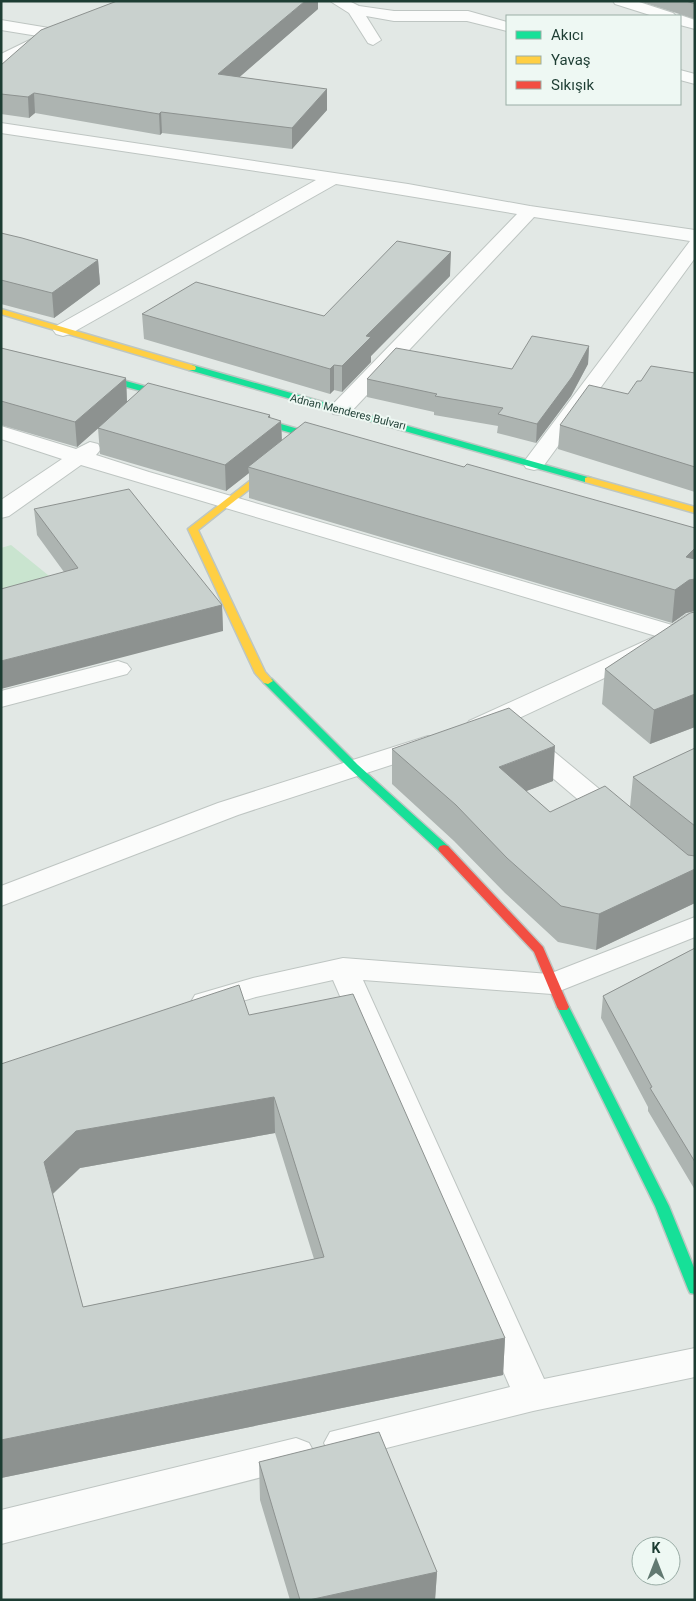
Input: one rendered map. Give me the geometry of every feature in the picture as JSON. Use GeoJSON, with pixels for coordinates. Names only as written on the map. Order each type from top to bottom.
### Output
{"type":"FeatureCollection","features":[{"type":"Feature","properties":{"kind":"street"},"geometry":{"type":"LineString","coordinates":[[336,1],[354,10],[394,16],[468,16],[506,27]]}},
{"type":"Feature","properties":{"kind":"street"},"geometry":{"type":"LineString","coordinates":[[620,1],[665,15]]}},
{"type":"Feature","properties":{"kind":"street"},"geometry":{"type":"LineString","coordinates":[[354,10],[373,40]]}},
{"type":"Feature","properties":{"kind":"street"},"geometry":{"type":"LineString","coordinates":[[681,20],[695,25]]}},
{"type":"Feature","properties":{"kind":"street"},"geometry":{"type":"LineString","coordinates":[[1,24],[55,34]]}},
{"type":"Feature","properties":{"kind":"street"},"geometry":{"type":"LineString","coordinates":[[1,60],[71,27]]}},
{"type":"Feature","properties":{"kind":"street"},"geometry":{"type":"LineString","coordinates":[[681,75],[695,79]]}},
{"type":"Feature","properties":{"kind":"street"},"geometry":{"type":"LineString","coordinates":[[1,128],[334,178],[695,236]]}},
{"type":"Feature","properties":{"kind":"street"},"geometry":{"type":"LineString","coordinates":[[63,330],[334,178]]}},
{"type":"Feature","properties":{"kind":"street"},"geometry":{"type":"LineString","coordinates":[[340,409],[530,211]]}},
{"type":"Feature","properties":{"kind":"street"},"geometry":{"type":"LineString","coordinates":[[534,463],[695,245]]}},
{"type":"Feature","properties":{"kind":"street","name":"Adnan Menderes Bulvarı"},"geometry":{"type":"LineString","coordinates":[[1,311],[296,399],[340,409],[695,510]]}},
{"type":"Feature","properties":{"kind":"street"},"geometry":{"type":"LineString","coordinates":[[81,372],[147,398],[191,402]]}},
{"type":"Feature","properties":{"kind":"street"},"geometry":{"type":"LineString","coordinates":[[238,415],[340,443]]}},
{"type":"Feature","properties":{"kind":"street"},"geometry":{"type":"LineString","coordinates":[[1,432],[228,503],[689,631]]}},
{"type":"Feature","properties":{"kind":"street"},"geometry":{"type":"LineString","coordinates":[[312,436],[193,529],[260,673],[354,767],[443,848],[539,950],[552,984],[662,1206],[695,1289]]}},
{"type":"Feature","properties":{"kind":"street"},"geometry":{"type":"LineString","coordinates":[[1,510],[81,457],[103,437]]}},
{"type":"Feature","properties":{"kind":"street"},"geometry":{"type":"LineString","coordinates":[[1,897],[228,809],[454,736],[689,631]]}},
{"type":"Feature","properties":{"kind":"street"},"geometry":{"type":"LineString","coordinates":[[1,699],[118,669]]}},
{"type":"Feature","properties":{"kind":"street"},"geometry":{"type":"LineString","coordinates":[[497,718],[634,832]]}},
{"type":"Feature","properties":{"kind":"street"},"geometry":{"type":"LineString","coordinates":[[179,1010],[253,988],[343,968],[552,984],[695,926]]}},
{"type":"Feature","properties":{"kind":"street"},"geometry":{"type":"LineString","coordinates":[[343,968],[533,1396]]}},
{"type":"Feature","properties":{"kind":"street"},"geometry":{"type":"LineString","coordinates":[[1,1527],[533,1396],[695,1362]]}},
{"type":"Feature","properties":{"kind":"green space"},"geometry":{"type":"Polygon","coordinates":[[[11,545],[59,584],[1,602],[1,548],[11,545]]]}},
{"type":"Feature","properties":{"kind":"building"},"geometry":{"type":"Polygon","coordinates":[[[117,1],[305,1],[218,74],[327,89],[292,128],[161,112],[159,114],[34,93],[28,97],[1,94],[1,65],[41,30],[117,1]]]}},
{"type":"Feature","properties":{"kind":"building"},"geometry":{"type":"Polygon","coordinates":[[[1,233],[98,260],[52,293],[1,280],[1,233]]]}},
{"type":"Feature","properties":{"kind":"building"},"geometry":{"type":"Polygon","coordinates":[[[397,241],[451,252],[366,336],[371,337],[342,366],[334,365],[330,369],[142,314],[196,282],[324,316],[397,241]]]}},
{"type":"Feature","properties":{"kind":"building"},"geometry":{"type":"Polygon","coordinates":[[[532,336],[589,346],[572,377],[537,424],[498,414],[503,408],[435,396],[437,394],[367,379],[396,348],[512,369],[532,336]]]}},
{"type":"Feature","properties":{"kind":"building"},"geometry":{"type":"Polygon","coordinates":[[[1,348],[126,378],[75,422],[1,401],[1,348]]]}},
{"type":"Feature","properties":{"kind":"building"},"geometry":{"type":"Polygon","coordinates":[[[651,366],[695,373],[695,467],[560,425],[589,385],[628,394],[637,381],[641,381],[651,366]]]}},
{"type":"Feature","properties":{"kind":"building"},"geometry":{"type":"Polygon","coordinates":[[[148,383],[270,415],[268,417],[281,421],[225,465],[98,428],[148,383]]]}},
{"type":"Feature","properties":{"kind":"building"},"geometry":{"type":"Polygon","coordinates":[[[305,422],[464,467],[467,464],[695,528],[695,548],[686,557],[695,559],[695,579],[689,580],[675,590],[248,467],[305,422]]]}},
{"type":"Feature","properties":{"kind":"building"},"geometry":{"type":"Polygon","coordinates":[[[129,489],[222,605],[1,661],[1,589],[78,568],[34,509],[129,489]]]}},
{"type":"Feature","properties":{"kind":"building"},"geometry":{"type":"Polygon","coordinates":[[[695,612],[695,694],[654,710],[605,669],[690,613],[695,612]]]}},
{"type":"Feature","properties":{"kind":"building"},"geometry":{"type":"Polygon","coordinates":[[[509,708],[555,746],[499,767],[550,812],[605,786],[688,855],[695,856],[695,869],[599,914],[561,906],[507,858],[456,805],[392,749],[509,708]]]}},
{"type":"Feature","properties":{"kind":"building"},"geometry":{"type":"Polygon","coordinates":[[[695,748],[695,826],[633,777],[695,748]]]}},
{"type":"Feature","properties":{"kind":"building"},"geometry":{"type":"Polygon","coordinates":[[[695,948],[695,1162],[650,1088],[652,1087],[603,996],[695,948]]]}},
{"type":"Feature","properties":{"kind":"building"},"geometry":{"type":"Polygon","coordinates":[[[239,985],[249,1015],[353,994],[505,1338],[1,1440],[1,1064],[239,985]],[[274,1097],[76,1131],[44,1162],[83,1307],[324,1257],[274,1097]]]}},
{"type":"Feature","properties":{"kind":"building"},"geometry":{"type":"Polygon","coordinates":[[[379,1432],[437,1572],[309,1600],[300,1600],[259,1462],[379,1432]]]}},
{"type":"Feature","properties":{"kind":"traffic: fast"},"geometry":{"type":"LineString","coordinates":[[192,368],[588,480]]}},
{"type":"Feature","properties":{"kind":"traffic: fast"},"geometry":{"type":"LineString","coordinates":[[89,374],[178,398]]}},
{"type":"Feature","properties":{"kind":"traffic: fast"},"geometry":{"type":"LineString","coordinates":[[246,417],[330,441]]}},
{"type":"Feature","properties":{"kind":"traffic: fast"},"geometry":{"type":"LineString","coordinates":[[268,681],[354,767],[444,849]]}},
{"type":"Feature","properties":{"kind":"traffic: fast"},"geometry":{"type":"LineString","coordinates":[[563,1007],[662,1206],[695,1289]]}},
{"type":"Feature","properties":{"kind":"traffic: slow"},"geometry":{"type":"LineString","coordinates":[[1,311],[192,368]]}},
{"type":"Feature","properties":{"kind":"traffic: slow"},"geometry":{"type":"LineString","coordinates":[[268,681],[260,673],[193,529],[278,462]]}},
{"type":"Feature","properties":{"kind":"traffic: slow"},"geometry":{"type":"LineString","coordinates":[[588,480],[695,510]]}},
{"type":"Feature","properties":{"kind":"traffic: jam"},"geometry":{"type":"LineString","coordinates":[[444,849],[539,950],[563,1007]]}}]}
